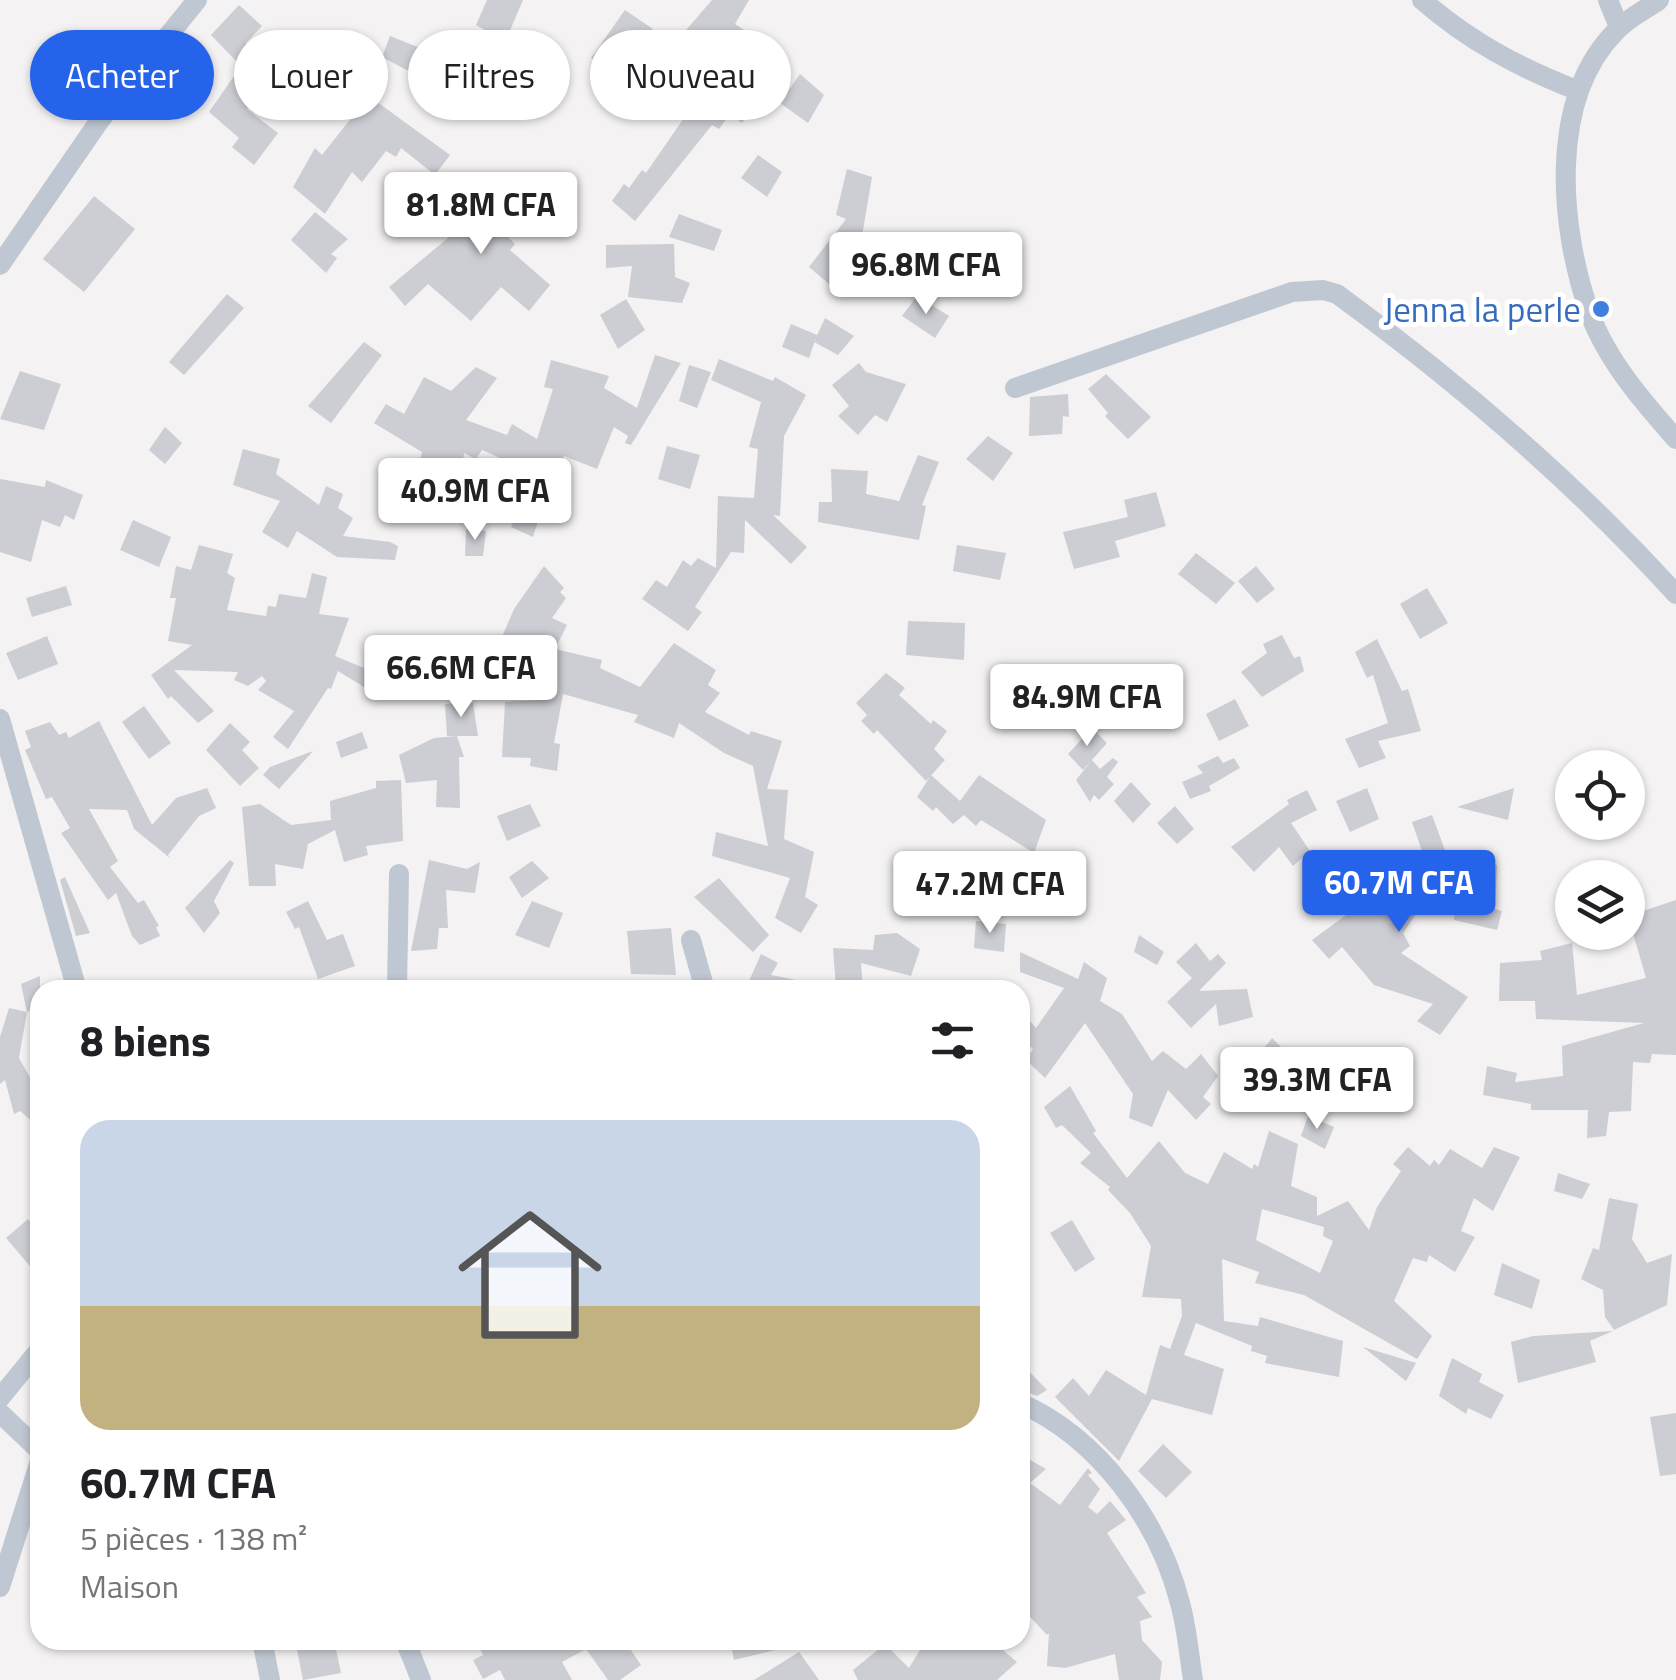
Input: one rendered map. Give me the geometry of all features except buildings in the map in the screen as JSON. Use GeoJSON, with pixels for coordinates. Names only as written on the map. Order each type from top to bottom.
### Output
{"type":"FeatureCollection","features":[{"type":"Feature","properties":{"kind":"street"},"geometry":{"type":"LineString","coordinates":[[0,265],[100,120],[198,0]]}},
{"type":"Feature","properties":{"kind":"street"},"geometry":{"type":"LineString","coordinates":[[1422,0],[1460,34],[1521,68],[1579,91]]}},
{"type":"Feature","properties":{"kind":"street"},"geometry":{"type":"LineString","coordinates":[[1608,0],[1619,27]]}},
{"type":"Feature","properties":{"kind":"street"},"geometry":{"type":"LineString","coordinates":[[1659,0],[1619,27],[1579,91],[1566,168],[1579,275],[1591,316],[1634,388],[1676,438]]}},
{"type":"Feature","properties":{"kind":"street"},"geometry":{"type":"LineString","coordinates":[[1015,388],[1292,292],[1323,290],[1337,294],[1453,381],[1553,470],[1676,594]]}},
{"type":"Feature","properties":{"kind":"street"},"geometry":{"type":"LineString","coordinates":[[0,719],[75,980]]}},
{"type":"Feature","properties":{"kind":"street"},"geometry":{"type":"LineString","coordinates":[[397,980],[399,874]]}},
{"type":"Feature","properties":{"kind":"street"},"geometry":{"type":"LineString","coordinates":[[691,940],[703,980]]}},
{"type":"Feature","properties":{"kind":"street"},"geometry":{"type":"LineString","coordinates":[[0,1398],[30,1360]]}},
{"type":"Feature","properties":{"kind":"street"},"geometry":{"type":"LineString","coordinates":[[1030,1408],[1095,1456],[1136,1504],[1172,1576],[1193,1680]]}},
{"type":"Feature","properties":{"kind":"street"},"geometry":{"type":"LineString","coordinates":[[0,1413],[30,1442]]}},
{"type":"Feature","properties":{"kind":"street"},"geometry":{"type":"LineString","coordinates":[[0,1588],[30,1493]]}},
{"type":"Feature","properties":{"kind":"street"},"geometry":{"type":"LineString","coordinates":[[264,1650],[270,1680]]}},
{"type":"Feature","properties":{"kind":"street"},"geometry":{"type":"LineString","coordinates":[[409,1650],[421,1680]]}},
{"type":"Feature","properties":{"kind":"place","name":"Jenna la perle"},"geometry":{"type":"Point","coordinates":[1601,309]}}]}
